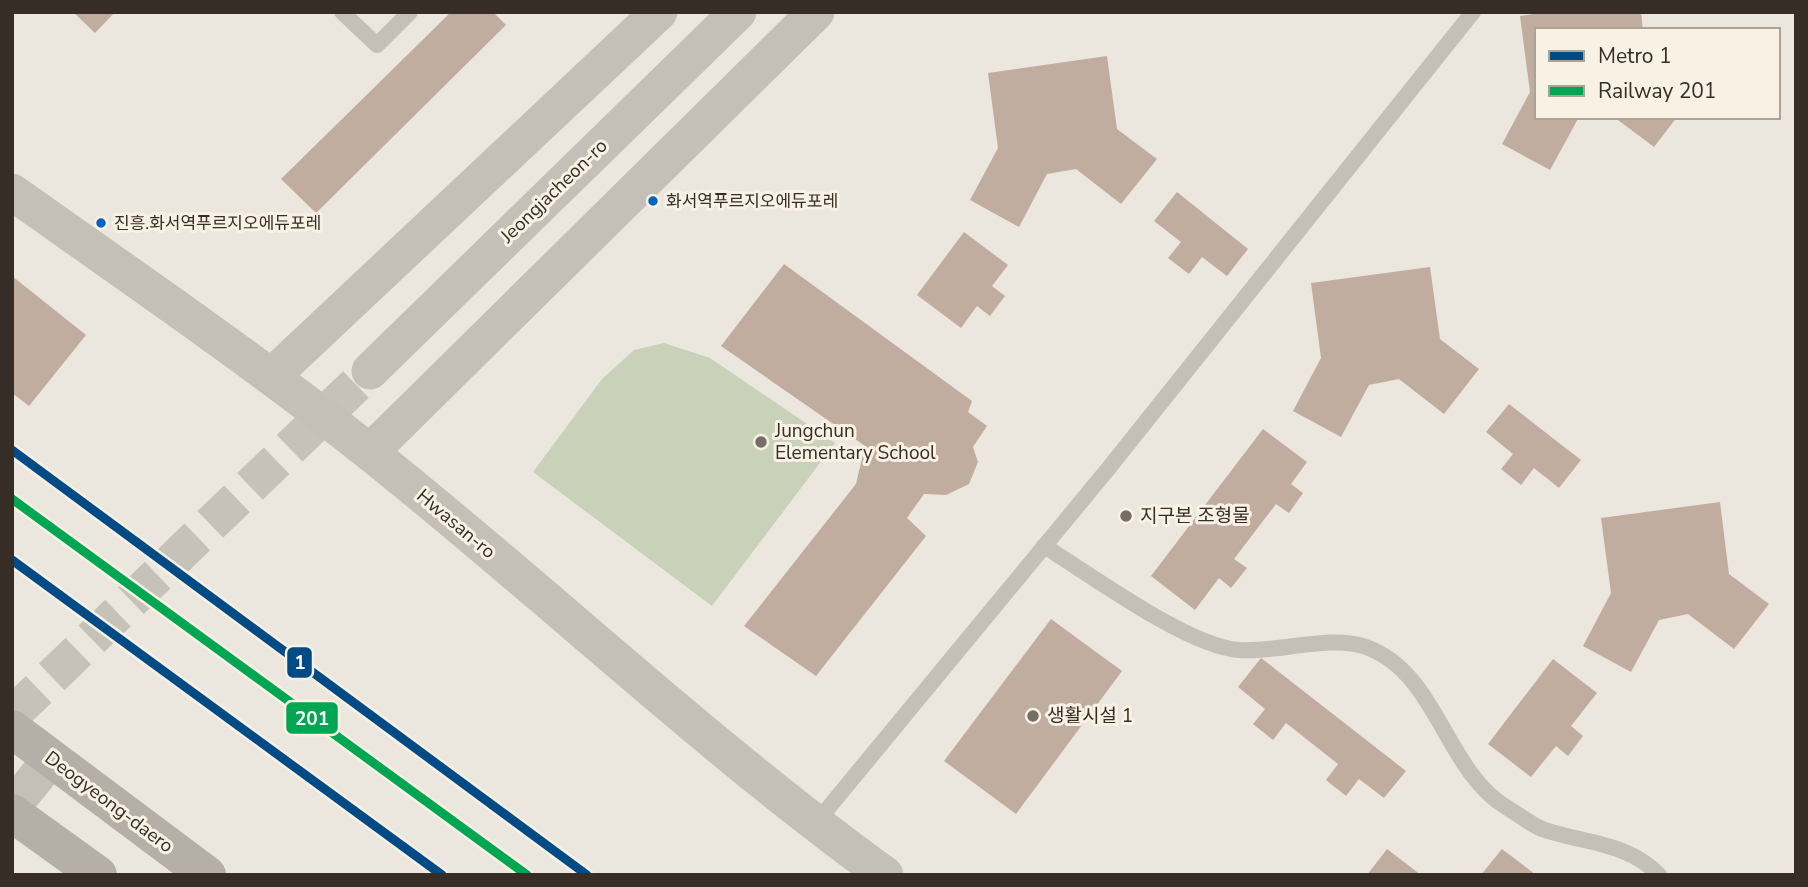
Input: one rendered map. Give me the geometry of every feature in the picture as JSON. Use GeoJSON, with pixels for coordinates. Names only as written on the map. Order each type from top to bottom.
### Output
{"type":"FeatureCollection","features":[{"type":"Feature","properties":{"kind":"main road","name":"Deogyeong-daero"},"geometry":{"type":"LineString","coordinates":[[12,729],[207,875]]}},
{"type":"Feature","properties":{"kind":"main road"},"geometry":{"type":"LineString","coordinates":[[12,813],[97,875]]}},
{"type":"Feature","properties":{"kind":"street"},"geometry":{"type":"LineString","coordinates":[[272,376],[659,12]]}},
{"type":"Feature","properties":{"kind":"street","name":"Jeongjacheon-ro"},"geometry":{"type":"LineString","coordinates":[[370,371],[738,12]]}},
{"type":"Feature","properties":{"kind":"street"},"geometry":{"type":"LineString","coordinates":[[370,452],[816,12]]}},
{"type":"Feature","properties":{"kind":"street","name":"Hwasan-ro"},"geometry":{"type":"LineString","coordinates":[[12,192],[272,376],[370,452],[815,824],[885,875]]}},
{"type":"Feature","properties":{"kind":"street"},"geometry":{"type":"LineString","coordinates":[[12,807],[51,759]]}},
{"type":"Feature","properties":{"kind":"lane"},"geometry":{"type":"LineString","coordinates":[[342,12],[377,45],[410,12]]}},
{"type":"Feature","properties":{"kind":"lane"},"geometry":{"type":"LineString","coordinates":[[815,824],[1044,546],[1473,12]]}},
{"type":"Feature","properties":{"kind":"lane"},"geometry":{"type":"LineString","coordinates":[[1044,546],[1195,639],[1238,650],[1335,643],[1366,647],[1399,668],[1424,699],[1453,749],[1489,797],[1541,828],[1597,841],[1648,864],[1659,875]]}},
{"type":"Feature","properties":{"kind":"green space"},"geometry":{"type":"Polygon","coordinates":[[[664,343],[710,358],[835,443],[712,606],[533,472],[602,379],[634,350],[664,343]]]}},
{"type":"Feature","properties":{"kind":"building"},"geometry":{"type":"Polygon","coordinates":[[[73,12],[115,12],[95,33],[73,12]]]}},
{"type":"Feature","properties":{"kind":"building"},"geometry":{"type":"Polygon","coordinates":[[[451,12],[493,12],[506,25],[316,213],[281,179],[451,12]]]}},
{"type":"Feature","properties":{"kind":"building"},"geometry":{"type":"Polygon","coordinates":[[[1547,12],[1641,12],[1643,28],[1535,28],[1535,119],[1578,119],[1550,170],[1502,144],[1530,92],[1520,16],[1547,12]]]}},
{"type":"Feature","properties":{"kind":"building"},"geometry":{"type":"Polygon","coordinates":[[[1107,56],[1117,129],[1157,159],[1121,204],[1076,169],[1047,174],[1019,227],[970,200],[998,148],[988,73],[1107,56]]]}},
{"type":"Feature","properties":{"kind":"building"},"geometry":{"type":"Polygon","coordinates":[[[1617,119],[1675,119],[1654,147],[1617,119]]]}},
{"type":"Feature","properties":{"kind":"building"},"geometry":{"type":"Polygon","coordinates":[[[1177,192],[1248,249],[1227,276],[1202,257],[1189,274],[1168,258],[1181,242],[1154,221],[1177,192]]]}},
{"type":"Feature","properties":{"kind":"building"},"geometry":{"type":"Polygon","coordinates":[[[964,232],[1008,265],[992,286],[1005,296],[990,316],[977,306],[961,328],[917,295],[964,232]]]}},
{"type":"Feature","properties":{"kind":"building"},"geometry":{"type":"Polygon","coordinates":[[[784,264],[972,401],[968,412],[987,426],[973,447],[978,462],[969,484],[946,495],[924,494],[907,518],[926,536],[816,676],[744,626],[856,484],[865,446],[721,346],[784,264]]]}},
{"type":"Feature","properties":{"kind":"building"},"geometry":{"type":"Polygon","coordinates":[[[1430,267],[1440,339],[1479,369],[1444,414],[1399,379],[1369,385],[1341,437],[1293,411],[1321,358],[1311,283],[1430,267]]]}},
{"type":"Feature","properties":{"kind":"building"},"geometry":{"type":"Polygon","coordinates":[[[12,276],[86,335],[29,406],[12,393],[12,276]]]}},
{"type":"Feature","properties":{"kind":"building"},"geometry":{"type":"Polygon","coordinates":[[[1509,404],[1581,460],[1559,488],[1534,468],[1521,485],[1501,469],[1513,454],[1486,432],[1509,404]]]}},
{"type":"Feature","properties":{"kind":"building"},"geometry":{"type":"Polygon","coordinates":[[[1263,429],[1307,462],[1291,484],[1303,493],[1289,513],[1276,504],[1234,559],[1247,568],[1231,588],[1219,578],[1195,610],[1151,576],[1263,429]]]}},
{"type":"Feature","properties":{"kind":"building"},"geometry":{"type":"Polygon","coordinates":[[[1720,502],[1729,574],[1769,604],[1734,649],[1688,614],[1659,620],[1631,672],[1583,646],[1611,593],[1601,518],[1720,502]]]}},
{"type":"Feature","properties":{"kind":"building","name":"생활시설 1"},"geometry":{"type":"Polygon","coordinates":[[[1051,619],[1122,671],[1016,814],[944,761],[1051,619]]]}},
{"type":"Feature","properties":{"kind":"building"},"geometry":{"type":"Polygon","coordinates":[[[1261,658],[1406,771],[1384,798],[1359,779],[1346,796],[1326,780],[1338,764],[1286,723],[1273,740],[1253,724],[1265,709],[1238,687],[1261,658]]]}},
{"type":"Feature","properties":{"kind":"building"},"geometry":{"type":"Polygon","coordinates":[[[1553,659],[1597,693],[1571,726],[1583,736],[1568,756],[1556,746],[1531,777],[1488,744],[1553,659]]]}},
{"type":"Feature","properties":{"kind":"building"},"geometry":{"type":"Polygon","coordinates":[[[1387,849],[1421,875],[1367,875],[1387,849]]]}},
{"type":"Feature","properties":{"kind":"building"},"geometry":{"type":"Polygon","coordinates":[[[1502,849],[1536,875],[1481,875],[1502,849]]]}},
{"type":"Feature","properties":{"kind":"tunnel"},"geometry":{"type":"LineString","coordinates":[[12,715],[370,371]]}},
{"type":"Feature","properties":{"kind":"metro line","name":"1"},"geometry":{"type":"LineString","coordinates":[[12,450],[587,875]]}},
{"type":"Feature","properties":{"kind":"metro line","name":"1"},"geometry":{"type":"LineString","coordinates":[[12,560],[442,875]]}},
{"type":"Feature","properties":{"kind":"rail line","name":"201"},"geometry":{"type":"LineString","coordinates":[[12,499],[527,875]]}},
{"type":"Feature","properties":{"kind":"place","name":"화서역푸르지오에듀포레"},"geometry":{"type":"Point","coordinates":[653,201]}},
{"type":"Feature","properties":{"kind":"place","name":"진흥.화서역푸르지오에듀포레"},"geometry":{"type":"Point","coordinates":[101,223]}},
{"type":"Feature","properties":{"kind":"place","name":"Jungchun Elementary School"},"geometry":{"type":"Point","coordinates":[761,442]}},
{"type":"Feature","properties":{"kind":"place","name":"지구본 조형물"},"geometry":{"type":"Point","coordinates":[1126,516]}},
{"type":"Feature","properties":{"kind":"place","name":"생활시설 1"},"geometry":{"type":"Point","coordinates":[1033,716]}}]}
